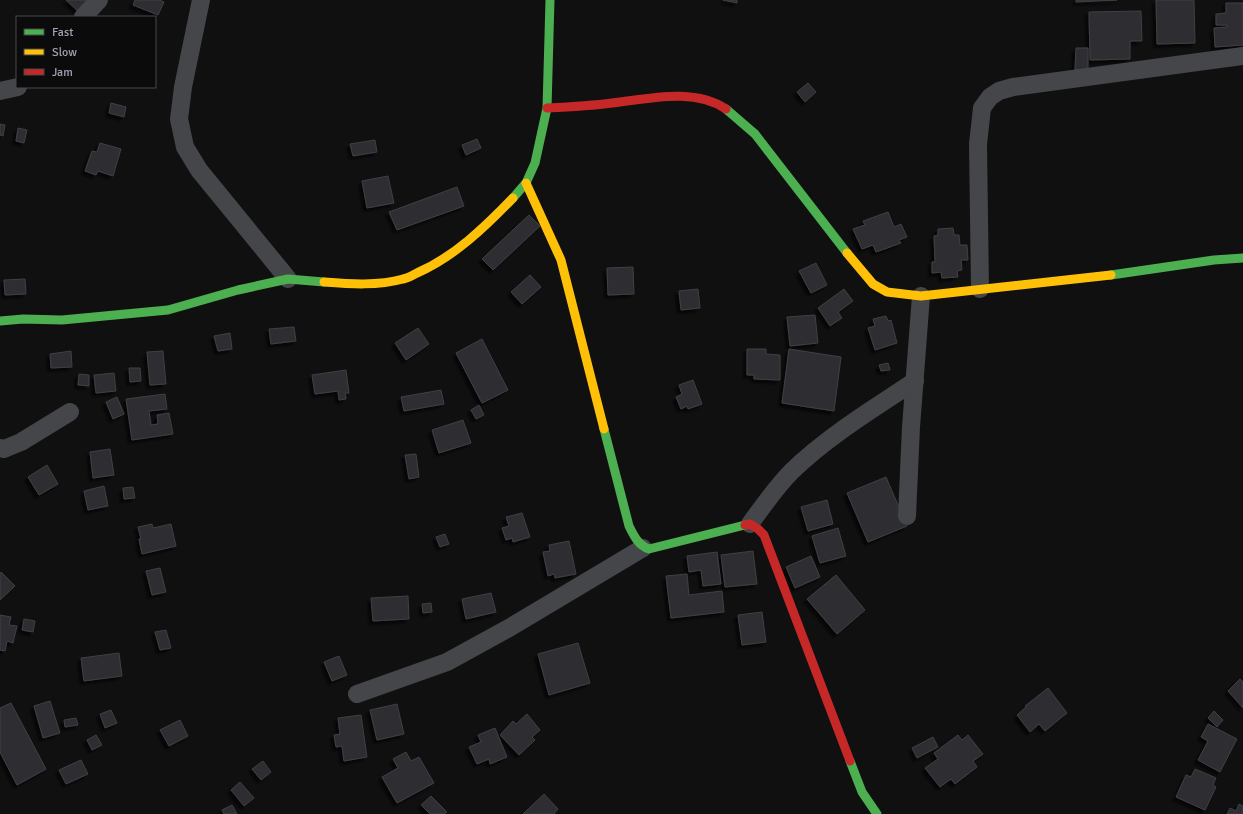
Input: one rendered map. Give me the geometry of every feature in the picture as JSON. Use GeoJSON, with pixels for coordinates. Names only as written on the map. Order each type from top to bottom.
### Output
{"type":"FeatureCollection","features":[{"type":"Feature","properties":{"kind":"street"},"geometry":{"type":"LineString","coordinates":[[84,16],[99,0]]}},
{"type":"Feature","properties":{"kind":"street"},"geometry":{"type":"LineString","coordinates":[[201,0],[183,87],[179,119],[185,147],[199,170],[288,278]]}},
{"type":"Feature","properties":{"kind":"street"},"geometry":{"type":"LineString","coordinates":[[0,321],[23,319],[62,320],[168,310],[238,290],[288,278],[355,284],[379,283],[404,279],[431,267],[492,220],[526,183],[535,163],[547,108],[550,0]]}},
{"type":"Feature","properties":{"kind":"street"},"geometry":{"type":"LineString","coordinates":[[980,289],[978,144],[982,108],[990,97],[999,91],[1013,87],[1243,56]]}},
{"type":"Feature","properties":{"kind":"street"},"geometry":{"type":"LineString","coordinates":[[0,91],[16,87]]}},
{"type":"Feature","properties":{"kind":"street"},"geometry":{"type":"LineString","coordinates":[[547,108],[578,107],[671,97],[697,97],[718,103],[755,134],[861,270],[873,284],[887,292],[921,296],[1099,277],[1214,260],[1243,258]]}},
{"type":"Feature","properties":{"kind":"street"},"geometry":{"type":"LineString","coordinates":[[526,183],[561,260],[629,526],[637,542],[643,548],[660,548],[750,524],[787,476],[817,448],[915,381]]}},
{"type":"Feature","properties":{"kind":"street"},"geometry":{"type":"LineString","coordinates":[[906,516],[921,296]]}},
{"type":"Feature","properties":{"kind":"street"},"geometry":{"type":"LineString","coordinates":[[0,448],[4,449],[21,442],[70,412]]}},
{"type":"Feature","properties":{"kind":"street"},"geometry":{"type":"LineString","coordinates":[[750,524],[758,528],[764,535],[862,792],[877,814]]}},
{"type":"Feature","properties":{"kind":"street"},"geometry":{"type":"LineString","coordinates":[[357,694],[447,662],[509,628],[643,548]]}},
{"type":"Feature","properties":{"kind":"building"},"geometry":{"type":"Polygon","coordinates":[[[66,0],[95,0],[81,14],[66,0]]]}},
{"type":"Feature","properties":{"kind":"building"},"geometry":{"type":"Polygon","coordinates":[[[135,0],[159,0],[164,2],[158,15],[133,5],[135,0]]]}},
{"type":"Feature","properties":{"kind":"building"},"geometry":{"type":"Polygon","coordinates":[[[723,0],[737,0],[737,3],[723,0]]]}},
{"type":"Feature","properties":{"kind":"building"},"geometry":{"type":"Polygon","coordinates":[[[1076,0],[1117,0],[1076,2],[1076,0]]]}},
{"type":"Feature","properties":{"kind":"building"},"geometry":{"type":"Polygon","coordinates":[[[1156,0],[1194,0],[1195,43],[1157,44],[1156,0]]]}},
{"type":"Feature","properties":{"kind":"building"},"geometry":{"type":"Polygon","coordinates":[[[1226,3],[1243,3],[1243,45],[1215,47],[1214,28],[1227,27],[1227,25],[1216,25],[1216,14],[1226,13],[1226,3]]]}},
{"type":"Feature","properties":{"kind":"building"},"geometry":{"type":"Polygon","coordinates":[[[1141,11],[1142,41],[1130,41],[1130,59],[1090,60],[1089,12],[1141,11]]]}},
{"type":"Feature","properties":{"kind":"building"},"geometry":{"type":"Polygon","coordinates":[[[1076,48],[1088,48],[1088,70],[1075,70],[1076,48]]]}},
{"type":"Feature","properties":{"kind":"building"},"geometry":{"type":"Polygon","coordinates":[[[808,83],[816,92],[805,102],[797,92],[808,83]]]}},
{"type":"Feature","properties":{"kind":"building"},"geometry":{"type":"Polygon","coordinates":[[[111,103],[126,107],[124,117],[109,113],[111,103]]]}},
{"type":"Feature","properties":{"kind":"building"},"geometry":{"type":"Polygon","coordinates":[[[0,124],[5,125],[3,136],[0,135],[0,124]]]}},
{"type":"Feature","properties":{"kind":"building"},"geometry":{"type":"Polygon","coordinates":[[[18,128],[27,130],[24,143],[16,141],[18,128]]]}},
{"type":"Feature","properties":{"kind":"building"},"geometry":{"type":"Polygon","coordinates":[[[477,139],[481,148],[466,155],[462,145],[477,139]]]}},
{"type":"Feature","properties":{"kind":"building"},"geometry":{"type":"Polygon","coordinates":[[[375,140],[377,152],[353,156],[350,144],[375,140]]]}},
{"type":"Feature","properties":{"kind":"building"},"geometry":{"type":"Polygon","coordinates":[[[100,143],[121,149],[113,176],[98,171],[96,175],[85,171],[92,151],[97,152],[100,143]]]}},
{"type":"Feature","properties":{"kind":"building"},"geometry":{"type":"Polygon","coordinates":[[[388,176],[394,203],[367,208],[362,181],[388,176]]]}},
{"type":"Feature","properties":{"kind":"building"},"geometry":{"type":"Polygon","coordinates":[[[457,187],[464,206],[397,230],[389,212],[457,187]]]}},
{"type":"Feature","properties":{"kind":"building"},"geometry":{"type":"Polygon","coordinates":[[[888,212],[894,227],[901,224],[907,237],[899,240],[901,243],[876,252],[873,245],[862,249],[853,229],[865,225],[863,221],[888,212]]]}},
{"type":"Feature","properties":{"kind":"building"},"geometry":{"type":"Polygon","coordinates":[[[529,215],[540,226],[493,270],[482,259],[529,215]]]}},
{"type":"Feature","properties":{"kind":"building"},"geometry":{"type":"Polygon","coordinates":[[[953,228],[954,235],[959,235],[960,245],[967,245],[968,260],[961,260],[962,270],[957,271],[958,277],[942,278],[941,272],[932,273],[932,262],[935,262],[934,236],[938,235],[938,229],[953,228]]]}},
{"type":"Feature","properties":{"kind":"building"},"geometry":{"type":"Polygon","coordinates":[[[816,263],[827,285],[811,293],[799,271],[816,263]]]}},
{"type":"Feature","properties":{"kind":"building"},"geometry":{"type":"Polygon","coordinates":[[[633,267],[634,294],[608,295],[607,268],[633,267]]]}},
{"type":"Feature","properties":{"kind":"building"},"geometry":{"type":"Polygon","coordinates":[[[530,275],[541,287],[522,304],[511,292],[530,275]]]}},
{"type":"Feature","properties":{"kind":"building"},"geometry":{"type":"Polygon","coordinates":[[[25,279],[26,294],[5,295],[4,280],[25,279]]]}},
{"type":"Feature","properties":{"kind":"building"},"geometry":{"type":"Polygon","coordinates":[[[698,289],[700,308],[681,310],[679,291],[698,289]]]}},
{"type":"Feature","properties":{"kind":"building"},"geometry":{"type":"Polygon","coordinates":[[[844,289],[853,301],[838,312],[842,318],[830,326],[818,308],[844,289]]]}},
{"type":"Feature","properties":{"kind":"building"},"geometry":{"type":"Polygon","coordinates":[[[815,315],[818,343],[790,346],[787,317],[815,315]]]}},
{"type":"Feature","properties":{"kind":"building"},"geometry":{"type":"Polygon","coordinates":[[[886,316],[888,321],[891,320],[897,343],[875,350],[868,328],[875,326],[873,319],[886,316]]]}},
{"type":"Feature","properties":{"kind":"building"},"geometry":{"type":"Polygon","coordinates":[[[294,327],[296,341],[271,344],[269,329],[294,327]]]}},
{"type":"Feature","properties":{"kind":"building"},"geometry":{"type":"Polygon","coordinates":[[[418,328],[429,344],[406,360],[395,343],[418,328]]]}},
{"type":"Feature","properties":{"kind":"building"},"geometry":{"type":"Polygon","coordinates":[[[230,333],[232,349],[218,351],[214,336],[230,333]]]}},
{"type":"Feature","properties":{"kind":"building"},"geometry":{"type":"Polygon","coordinates":[[[482,339],[508,390],[482,403],[456,353],[482,339]]]}},
{"type":"Feature","properties":{"kind":"building"},"geometry":{"type":"Polygon","coordinates":[[[747,349],[766,349],[766,354],[780,355],[780,380],[754,379],[754,375],[747,375],[747,349]]]}},
{"type":"Feature","properties":{"kind":"building"},"geometry":{"type":"Polygon","coordinates":[[[789,349],[841,357],[834,411],[782,403],[789,349]]]}},
{"type":"Feature","properties":{"kind":"building"},"geometry":{"type":"Polygon","coordinates":[[[71,351],[72,367],[51,368],[50,354],[71,351]]]}},
{"type":"Feature","properties":{"kind":"building"},"geometry":{"type":"Polygon","coordinates":[[[163,351],[166,384],[150,385],[147,352],[163,351]]]}},
{"type":"Feature","properties":{"kind":"building"},"geometry":{"type":"Polygon","coordinates":[[[888,363],[890,370],[881,371],[879,365],[888,363]]]}},
{"type":"Feature","properties":{"kind":"building"},"geometry":{"type":"Polygon","coordinates":[[[129,368],[140,368],[141,381],[130,382],[129,368]]]}},
{"type":"Feature","properties":{"kind":"building"},"geometry":{"type":"Polygon","coordinates":[[[346,370],[349,393],[345,393],[346,399],[339,400],[338,391],[315,394],[312,375],[346,370]]]}},
{"type":"Feature","properties":{"kind":"building"},"geometry":{"type":"Polygon","coordinates":[[[114,373],[116,391],[96,393],[94,375],[114,373]]]}},
{"type":"Feature","properties":{"kind":"building"},"geometry":{"type":"Polygon","coordinates":[[[79,374],[89,375],[89,386],[78,385],[79,374]]]}},
{"type":"Feature","properties":{"kind":"building"},"geometry":{"type":"Polygon","coordinates":[[[693,380],[702,404],[688,409],[687,406],[681,409],[676,397],[682,394],[679,385],[693,380]]]}},
{"type":"Feature","properties":{"kind":"building"},"geometry":{"type":"Polygon","coordinates":[[[441,390],[444,404],[404,411],[401,397],[441,390]]]}},
{"type":"Feature","properties":{"kind":"building"},"geometry":{"type":"Polygon","coordinates":[[[165,394],[167,409],[149,411],[151,425],[158,424],[157,415],[169,413],[173,434],[132,440],[126,399],[165,394]]]}},
{"type":"Feature","properties":{"kind":"building"},"geometry":{"type":"Polygon","coordinates":[[[117,397],[124,414],[113,419],[106,402],[117,397]]]}},
{"type":"Feature","properties":{"kind":"building"},"geometry":{"type":"Polygon","coordinates":[[[479,405],[484,415],[476,419],[471,410],[479,405]]]}},
{"type":"Feature","properties":{"kind":"building"},"geometry":{"type":"Polygon","coordinates":[[[463,420],[471,443],[439,453],[432,430],[463,420]]]}},
{"type":"Feature","properties":{"kind":"building"},"geometry":{"type":"Polygon","coordinates":[[[110,449],[114,475],[93,478],[90,452],[110,449]]]}},
{"type":"Feature","properties":{"kind":"building"},"geometry":{"type":"Polygon","coordinates":[[[416,454],[419,477],[409,479],[405,455],[416,454]]]}},
{"type":"Feature","properties":{"kind":"building"},"geometry":{"type":"Polygon","coordinates":[[[47,465],[58,484],[39,495],[28,477],[47,465]]]}},
{"type":"Feature","properties":{"kind":"building"},"geometry":{"type":"Polygon","coordinates":[[[886,477],[907,526],[868,542],[847,493],[886,477]]]}},
{"type":"Feature","properties":{"kind":"building"},"geometry":{"type":"Polygon","coordinates":[[[104,486],[108,506],[88,510],[84,491],[104,486]]]}},
{"type":"Feature","properties":{"kind":"building"},"geometry":{"type":"Polygon","coordinates":[[[133,487],[135,498],[124,499],[123,488],[133,487]]]}},
{"type":"Feature","properties":{"kind":"building"},"geometry":{"type":"Polygon","coordinates":[[[827,500],[833,524],[808,531],[801,507],[827,500]]]}},
{"type":"Feature","properties":{"kind":"building"},"geometry":{"type":"Polygon","coordinates":[[[522,513],[530,537],[513,542],[512,538],[506,540],[502,528],[509,526],[506,517],[522,513]]]}},
{"type":"Feature","properties":{"kind":"building"},"geometry":{"type":"Polygon","coordinates":[[[152,524],[153,528],[171,524],[176,546],[142,554],[139,539],[141,539],[138,527],[152,524]]]}},
{"type":"Feature","properties":{"kind":"building"},"geometry":{"type":"Polygon","coordinates":[[[838,528],[846,556],[820,563],[812,536],[838,528]]]}},
{"type":"Feature","properties":{"kind":"building"},"geometry":{"type":"Polygon","coordinates":[[[445,534],[449,544],[440,547],[436,537],[445,534]]]}},
{"type":"Feature","properties":{"kind":"building"},"geometry":{"type":"Polygon","coordinates":[[[569,541],[576,574],[555,578],[554,574],[548,576],[543,552],[550,551],[549,545],[569,541]]]}},
{"type":"Feature","properties":{"kind":"building"},"geometry":{"type":"Polygon","coordinates":[[[753,551],[757,584],[725,587],[721,555],[753,551]]]}},
{"type":"Feature","properties":{"kind":"building"},"geometry":{"type":"Polygon","coordinates":[[[717,552],[721,584],[703,586],[701,570],[689,572],[687,556],[717,552]]]}},
{"type":"Feature","properties":{"kind":"building"},"geometry":{"type":"Polygon","coordinates":[[[811,556],[820,577],[795,588],[786,567],[811,556]]]}},
{"type":"Feature","properties":{"kind":"building"},"geometry":{"type":"Polygon","coordinates":[[[160,568],[166,592],[152,595],[146,571],[160,568]]]}},
{"type":"Feature","properties":{"kind":"building"},"geometry":{"type":"Polygon","coordinates":[[[1,572],[15,586],[0,600],[0,574],[1,572]]]}},
{"type":"Feature","properties":{"kind":"building"},"geometry":{"type":"Polygon","coordinates":[[[687,574],[689,595],[722,591],[724,612],[671,618],[666,576],[687,574]]]}},
{"type":"Feature","properties":{"kind":"building"},"geometry":{"type":"Polygon","coordinates":[[[836,575],[865,610],[837,634],[807,599],[836,575]]]}},
{"type":"Feature","properties":{"kind":"building"},"geometry":{"type":"Polygon","coordinates":[[[491,593],[496,612],[466,619],[462,599],[491,593]]]}},
{"type":"Feature","properties":{"kind":"building"},"geometry":{"type":"Polygon","coordinates":[[[408,596],[409,619],[373,621],[371,598],[408,596]]]}},
{"type":"Feature","properties":{"kind":"building"},"geometry":{"type":"Polygon","coordinates":[[[431,603],[432,612],[423,613],[422,604],[431,603]]]}},
{"type":"Feature","properties":{"kind":"building"},"geometry":{"type":"Polygon","coordinates":[[[762,612],[766,642],[742,645],[738,615],[762,612]]]}},
{"type":"Feature","properties":{"kind":"building"},"geometry":{"type":"Polygon","coordinates":[[[0,615],[11,617],[9,625],[17,626],[13,643],[7,641],[5,651],[0,650],[0,615]]]}},
{"type":"Feature","properties":{"kind":"building"},"geometry":{"type":"Polygon","coordinates":[[[24,619],[35,621],[33,632],[22,630],[24,619]]]}},
{"type":"Feature","properties":{"kind":"building"},"geometry":{"type":"Polygon","coordinates":[[[166,630],[171,648],[160,650],[155,632],[166,630]]]}},
{"type":"Feature","properties":{"kind":"building"},"geometry":{"type":"Polygon","coordinates":[[[578,643],[590,683],[549,695],[538,654],[578,643]]]}},
{"type":"Feature","properties":{"kind":"building"},"geometry":{"type":"Polygon","coordinates":[[[119,653],[122,676],[84,681],[81,658],[119,653]]]}},
{"type":"Feature","properties":{"kind":"building"},"geometry":{"type":"Polygon","coordinates":[[[339,656],[347,675],[332,681],[324,662],[339,656]]]}},
{"type":"Feature","properties":{"kind":"building"},"geometry":{"type":"Polygon","coordinates":[[[1240,679],[1243,682],[1243,708],[1228,691],[1240,679]]]}},
{"type":"Feature","properties":{"kind":"building"},"geometry":{"type":"Polygon","coordinates":[[[1048,688],[1067,713],[1045,731],[1039,724],[1030,732],[1017,715],[1026,707],[1025,706],[1048,688]]]}},
{"type":"Feature","properties":{"kind":"building"},"geometry":{"type":"Polygon","coordinates":[[[50,701],[60,733],[43,738],[34,706],[50,701]]]}},
{"type":"Feature","properties":{"kind":"building"},"geometry":{"type":"Polygon","coordinates":[[[11,703],[46,769],[17,785],[0,752],[0,708],[11,703]]]}},
{"type":"Feature","properties":{"kind":"building"},"geometry":{"type":"Polygon","coordinates":[[[397,704],[404,734],[377,740],[370,710],[397,704]]]}},
{"type":"Feature","properties":{"kind":"building"},"geometry":{"type":"Polygon","coordinates":[[[111,710],[117,723],[105,728],[100,714],[111,710]]]}},
{"type":"Feature","properties":{"kind":"building"},"geometry":{"type":"Polygon","coordinates":[[[1214,711],[1223,720],[1217,727],[1208,718],[1214,711]]]}},
{"type":"Feature","properties":{"kind":"building"},"geometry":{"type":"Polygon","coordinates":[[[527,714],[540,730],[532,737],[535,740],[519,755],[500,735],[513,721],[516,724],[527,714]]]}},
{"type":"Feature","properties":{"kind":"building"},"geometry":{"type":"Polygon","coordinates":[[[361,715],[367,757],[344,761],[342,746],[336,747],[334,735],[340,734],[338,718],[361,715]]]}},
{"type":"Feature","properties":{"kind":"building"},"geometry":{"type":"Polygon","coordinates":[[[76,718],[78,725],[65,727],[64,720],[76,718]]]}},
{"type":"Feature","properties":{"kind":"building"},"geometry":{"type":"Polygon","coordinates":[[[180,720],[188,736],[169,746],[160,730],[180,720]]]}},
{"type":"Feature","properties":{"kind":"building"},"geometry":{"type":"Polygon","coordinates":[[[1208,724],[1237,739],[1220,772],[1198,760],[1208,741],[1201,737],[1208,724]]]}},
{"type":"Feature","properties":{"kind":"building"},"geometry":{"type":"Polygon","coordinates":[[[495,728],[507,757],[490,764],[489,759],[477,764],[469,747],[481,742],[478,735],[495,728]]]}},
{"type":"Feature","properties":{"kind":"building"},"geometry":{"type":"Polygon","coordinates":[[[96,735],[102,745],[92,750],[87,740],[96,735]]]}},
{"type":"Feature","properties":{"kind":"building"},"geometry":{"type":"Polygon","coordinates":[[[958,735],[962,740],[968,735],[983,754],[973,761],[977,767],[955,784],[951,779],[940,787],[925,768],[938,759],[934,753],[958,735]]]}},
{"type":"Feature","properties":{"kind":"building"},"geometry":{"type":"Polygon","coordinates":[[[933,737],[938,747],[917,758],[912,748],[933,737]]]}},
{"type":"Feature","properties":{"kind":"building"},"geometry":{"type":"Polygon","coordinates":[[[406,752],[411,761],[419,757],[434,783],[397,803],[382,777],[398,768],[393,759],[406,752]]]}},
{"type":"Feature","properties":{"kind":"building"},"geometry":{"type":"Polygon","coordinates":[[[81,760],[88,774],[66,784],[59,770],[81,760]]]}},
{"type":"Feature","properties":{"kind":"building"},"geometry":{"type":"Polygon","coordinates":[[[263,761],[271,772],[261,780],[252,769],[263,761]]]}},
{"type":"Feature","properties":{"kind":"building"},"geometry":{"type":"Polygon","coordinates":[[[1195,769],[1216,778],[1213,785],[1216,787],[1205,810],[1176,797],[1186,775],[1191,777],[1195,769]]]}},
{"type":"Feature","properties":{"kind":"building"},"geometry":{"type":"Polygon","coordinates":[[[240,782],[254,798],[244,806],[231,790],[240,782]]]}},
{"type":"Feature","properties":{"kind":"building"},"geometry":{"type":"Polygon","coordinates":[[[544,794],[558,809],[554,814],[523,814],[544,794]]]}},
{"type":"Feature","properties":{"kind":"building"},"geometry":{"type":"Polygon","coordinates":[[[431,796],[447,812],[444,814],[430,814],[421,805],[431,796]]]}},
{"type":"Feature","properties":{"kind":"building"},"geometry":{"type":"Polygon","coordinates":[[[1239,804],[1243,806],[1243,814],[1227,814],[1230,808],[1236,811],[1239,804]]]}},
{"type":"Feature","properties":{"kind":"building"},"geometry":{"type":"Polygon","coordinates":[[[232,805],[237,814],[224,814],[222,810],[232,805]]]}},
{"type":"Feature","properties":{"kind":"traffic: fast"},"geometry":{"type":"LineString","coordinates":[[513,198],[526,183],[535,163],[547,108],[550,0]]}},
{"type":"Feature","properties":{"kind":"traffic: fast"},"geometry":{"type":"LineString","coordinates":[[726,109],[755,134],[847,253]]}},
{"type":"Feature","properties":{"kind":"traffic: fast"},"geometry":{"type":"LineString","coordinates":[[1111,275],[1214,260],[1243,258]]}},
{"type":"Feature","properties":{"kind":"traffic: fast"},"geometry":{"type":"LineString","coordinates":[[0,321],[23,319],[62,320],[168,310],[238,290],[288,279],[324,282]]}},
{"type":"Feature","properties":{"kind":"traffic: fast"},"geometry":{"type":"LineString","coordinates":[[604,429],[629,526],[639,543],[649,549],[745,525]]}},
{"type":"Feature","properties":{"kind":"traffic: fast"},"geometry":{"type":"LineString","coordinates":[[850,761],[862,792],[877,814]]}},
{"type":"Feature","properties":{"kind":"traffic: slow"},"geometry":{"type":"LineString","coordinates":[[526,183],[561,260],[604,429]]}},
{"type":"Feature","properties":{"kind":"traffic: slow"},"geometry":{"type":"LineString","coordinates":[[324,282],[374,284],[405,279],[444,259],[480,230],[513,198]]}},
{"type":"Feature","properties":{"kind":"traffic: slow"},"geometry":{"type":"LineString","coordinates":[[847,253],[873,284],[887,292],[921,296],[1111,275]]}},
{"type":"Feature","properties":{"kind":"traffic: jam"},"geometry":{"type":"LineString","coordinates":[[547,108],[596,105],[655,97],[685,96],[713,102],[726,109]]}},
{"type":"Feature","properties":{"kind":"traffic: jam"},"geometry":{"type":"LineString","coordinates":[[745,525],[750,524],[764,535],[850,761]]}}]}
